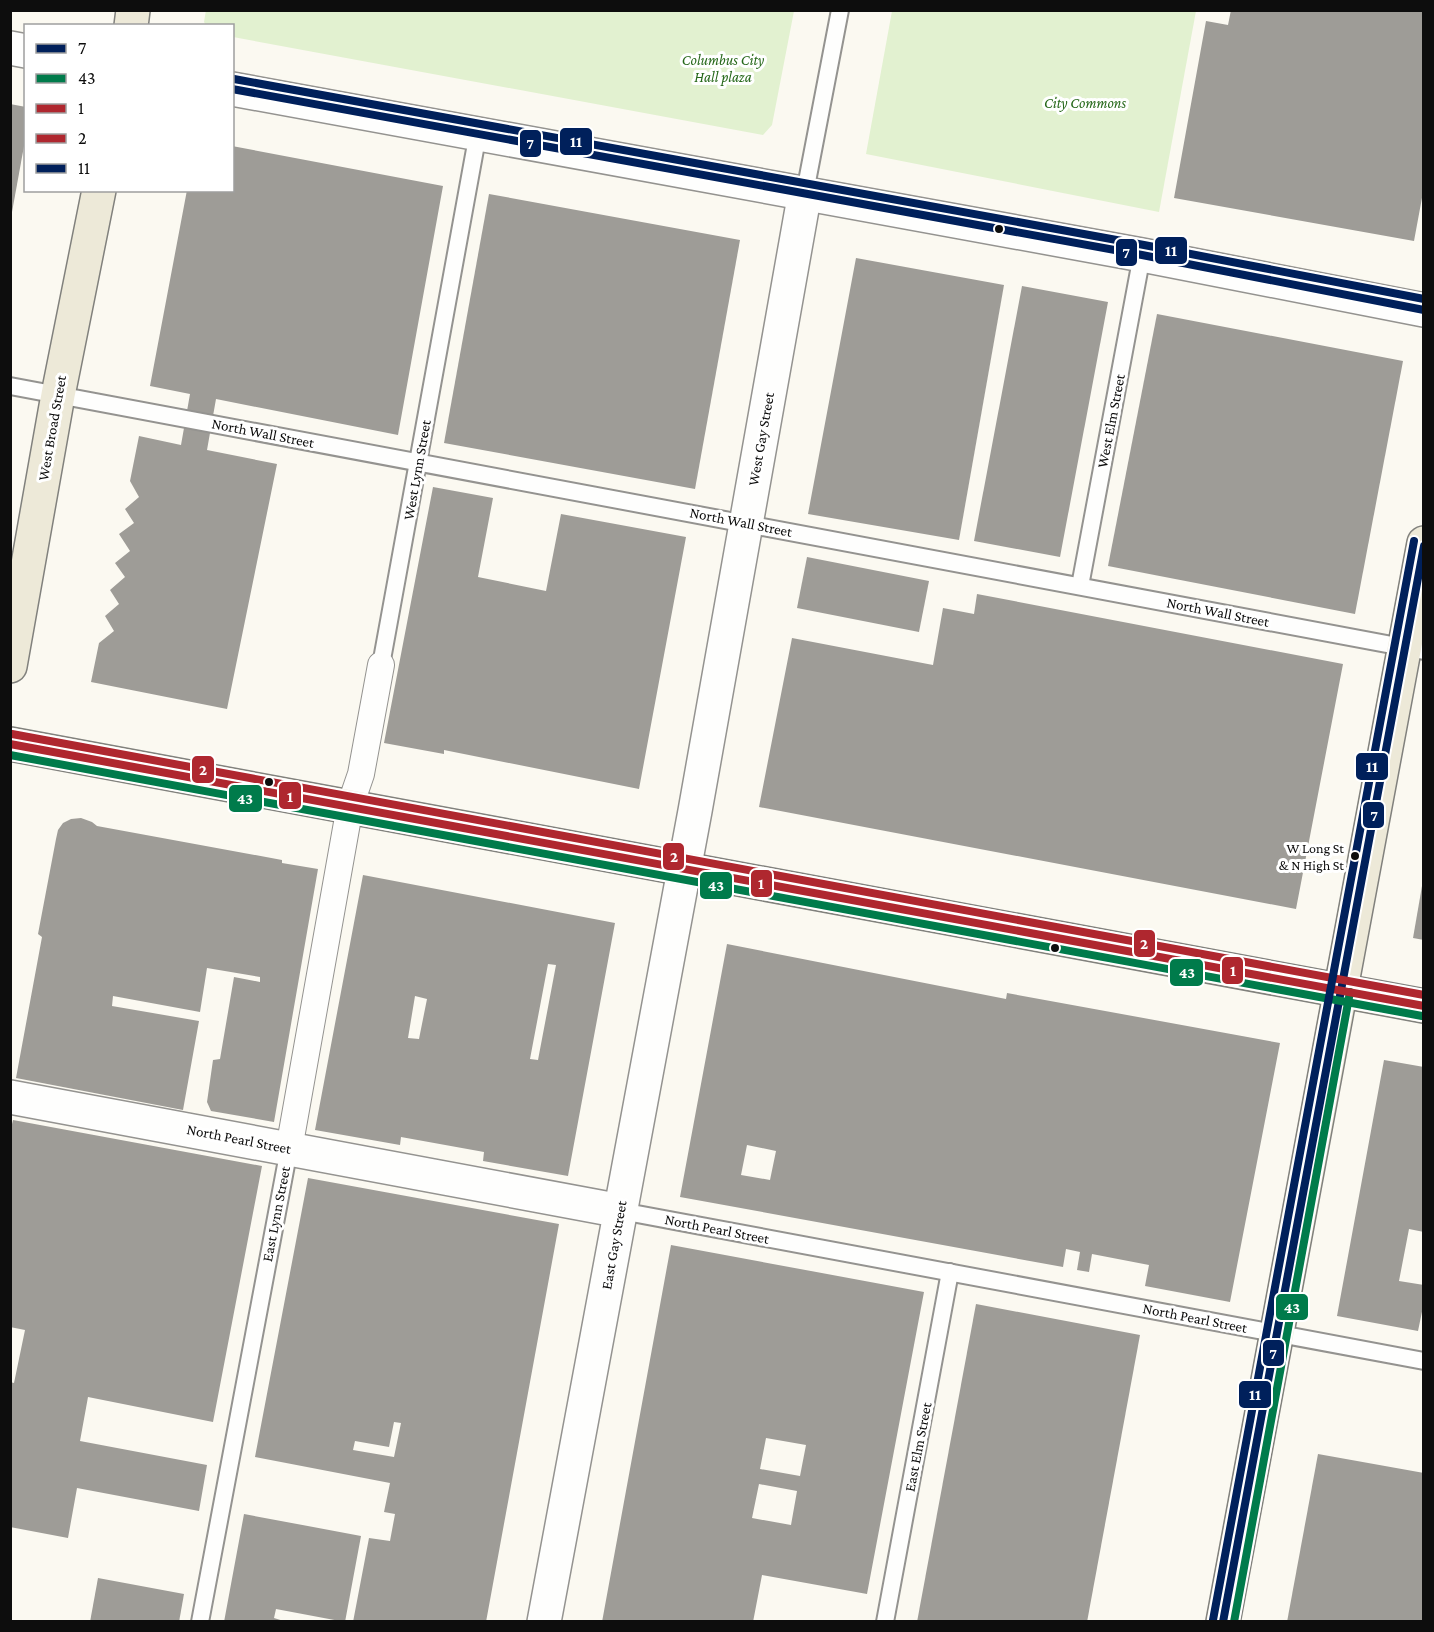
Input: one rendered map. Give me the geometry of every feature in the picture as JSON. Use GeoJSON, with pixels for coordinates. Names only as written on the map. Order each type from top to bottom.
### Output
{"type":"FeatureCollection","features":[{"type":"Feature","properties":{"kind":"main road","name":"West Broad Street"},"geometry":{"type":"LineString","coordinates":[[10,666],[58,395],[99,192]]}},
{"type":"Feature","properties":{"kind":"main road"},"geometry":{"type":"LineString","coordinates":[[1223,1622],[1340,990],[1414,649],[1424,543]]}},
{"type":"Feature","properties":{"kind":"main road"},"geometry":{"type":"LineString","coordinates":[[10,744],[1424,1006]]}},
{"type":"Feature","properties":{"kind":"street"},"geometry":{"type":"LineString","coordinates":[[234,88],[805,192],[1424,310]]}},
{"type":"Feature","properties":{"kind":"street","name":"West Gay Street"},"geometry":{"type":"LineString","coordinates":[[684,868],[805,192]]}},
{"type":"Feature","properties":{"kind":"street","name":"West Lynn Street"},"geometry":{"type":"LineString","coordinates":[[350,806],[361,774],[381,666]]}},
{"type":"Feature","properties":{"kind":"street","name":"East Lynn Street"},"geometry":{"type":"LineString","coordinates":[[289,1149],[350,806]]}},
{"type":"Feature","properties":{"kind":"street","name":"East Gay Street"},"geometry":{"type":"LineString","coordinates":[[544,1622],[684,868]]}},
{"type":"Feature","properties":{"kind":"street","name":"North Pearl Street"},"geometry":{"type":"LineString","coordinates":[[10,1097],[621,1211]]}},
{"type":"Feature","properties":{"kind":"lane","name":"West Gay Street"},"geometry":{"type":"LineString","coordinates":[[805,192],[840,10]]}},
{"type":"Feature","properties":{"kind":"lane","name":"West Lynn Street"},"geometry":{"type":"LineString","coordinates":[[381,666],[478,133]]}},
{"type":"Feature","properties":{"kind":"lane","name":"West Elm Street"},"geometry":{"type":"LineString","coordinates":[[1080,586],[1143,255]]}},
{"type":"Feature","properties":{"kind":"lane","name":"North Wall Street"},"geometry":{"type":"LineString","coordinates":[[10,386],[1414,649]]}},
{"type":"Feature","properties":{"kind":"lane","name":"East Lynn Street"},"geometry":{"type":"LineString","coordinates":[[200,1622],[289,1149]]}},
{"type":"Feature","properties":{"kind":"lane","name":"North Pearl Street"},"geometry":{"type":"LineString","coordinates":[[621,1211],[1424,1361]]}},
{"type":"Feature","properties":{"kind":"lane","name":"East Elm Street"},"geometry":{"type":"LineString","coordinates":[[885,1622],[950,1272]]}},
{"type":"Feature","properties":{"kind":"green space","name":"Columbus City Hall plaza"},"geometry":{"type":"Polygon","coordinates":[[[206,10],[794,10],[772,125],[763,135],[234,37],[234,24],[205,24],[206,10]]]}},
{"type":"Feature","properties":{"kind":"green space","name":"City Commons"},"geometry":{"type":"Polygon","coordinates":[[[892,11],[1196,11],[1159,212],[866,154],[892,11]]]}},
{"type":"Feature","properties":{"kind":"building"},"geometry":{"type":"Polygon","coordinates":[[[1231,10],[1424,10],[1424,187],[1414,241],[1174,198],[1206,21],[1228,25],[1231,10]]]}},
{"type":"Feature","properties":{"kind":"building"},"geometry":{"type":"Polygon","coordinates":[[[10,104],[24,107],[24,146],[12,212],[10,212],[10,104]]]}},
{"type":"Feature","properties":{"kind":"building"},"geometry":{"type":"Polygon","coordinates":[[[234,146],[443,186],[398,435],[216,399],[207,450],[277,464],[227,709],[91,682],[99,643],[114,631],[105,616],[119,604],[110,590],[125,577],[115,563],[130,551],[119,534],[134,523],[125,509],[139,497],[130,481],[139,436],[181,445],[190,394],[150,386],[187,192],[234,192],[234,146]]]}},
{"type":"Feature","properties":{"kind":"building"},"geometry":{"type":"Polygon","coordinates":[[[489,194],[740,240],[695,489],[444,443],[489,194]]]}},
{"type":"Feature","properties":{"kind":"building"},"geometry":{"type":"Polygon","coordinates":[[[856,258],[1004,285],[959,540],[808,514],[856,258]]]}},
{"type":"Feature","properties":{"kind":"building"},"geometry":{"type":"Polygon","coordinates":[[[1022,286],[1108,302],[1060,557],[974,541],[1022,286]]]}},
{"type":"Feature","properties":{"kind":"building"},"geometry":{"type":"Polygon","coordinates":[[[1157,314],[1403,361],[1355,614],[1108,566],[1157,314]]]}},
{"type":"Feature","properties":{"kind":"building"},"geometry":{"type":"Polygon","coordinates":[[[433,487],[493,498],[478,577],[546,591],[561,514],[686,537],[639,789],[444,750],[444,754],[384,743],[433,487]]]}},
{"type":"Feature","properties":{"kind":"building"},"geometry":{"type":"Polygon","coordinates":[[[807,557],[929,581],[919,632],[797,608],[807,557]]]}},
{"type":"Feature","properties":{"kind":"building"},"geometry":{"type":"Polygon","coordinates":[[[977,594],[1343,664],[1296,909],[759,807],[792,638],[933,665],[943,608],[974,614],[977,594]]]}},
{"type":"Feature","properties":{"kind":"building"},"geometry":{"type":"Polygon","coordinates":[[[81,818],[97,826],[282,860],[282,863],[318,869],[274,1122],[211,1111],[207,1102],[213,1060],[220,1059],[234,977],[260,982],[260,977],[207,968],[200,1012],[113,996],[112,1006],[199,1021],[183,1110],[16,1078],[42,937],[38,934],[58,830],[63,823],[81,818]]]}},
{"type":"Feature","properties":{"kind":"building"},"geometry":{"type":"Polygon","coordinates":[[[363,875],[615,923],[568,1176],[483,1161],[484,1152],[401,1137],[400,1145],[315,1130],[363,875]],[[548,964],[530,1059],[538,1060],[556,965],[548,964]],[[415,996],[408,1038],[419,1039],[427,999],[415,996]]]}},
{"type":"Feature","properties":{"kind":"building"},"geometry":{"type":"Polygon","coordinates":[[[1422,886],[1424,886],[1424,940],[1413,938],[1422,886]]]}},
{"type":"Feature","properties":{"kind":"building"},"geometry":{"type":"Polygon","coordinates":[[[727,944],[1006,999],[1007,993],[1280,1043],[1230,1302],[1145,1286],[1149,1265],[1092,1254],[1089,1272],[1077,1270],[1080,1252],[1066,1249],[1063,1267],[680,1197],[727,944]],[[747,1145],[741,1175],[770,1180],[776,1151],[747,1145]]]}},
{"type":"Feature","properties":{"kind":"building"},"geometry":{"type":"Polygon","coordinates":[[[1384,1060],[1424,1067],[1424,1165],[1422,1173],[1424,1173],[1424,1232],[1409,1229],[1399,1281],[1424,1285],[1424,1302],[1418,1331],[1337,1316],[1384,1060]]]}},
{"type":"Feature","properties":{"kind":"building"},"geometry":{"type":"Polygon","coordinates":[[[13,1120],[262,1166],[213,1422],[88,1397],[80,1441],[207,1465],[199,1511],[77,1488],[68,1538],[10,1527],[10,1382],[14,1383],[25,1330],[10,1327],[10,1132],[13,1120]]]}},
{"type":"Feature","properties":{"kind":"building"},"geometry":{"type":"Polygon","coordinates":[[[308,1178],[559,1224],[486,1622],[353,1622],[369,1538],[390,1541],[395,1514],[384,1512],[390,1483],[255,1457],[308,1178]],[[394,1422],[389,1447],[355,1441],[353,1450],[394,1457],[401,1423],[394,1422]]]}},
{"type":"Feature","properties":{"kind":"building"},"geometry":{"type":"Polygon","coordinates":[[[671,1245],[924,1292],[867,1594],[762,1575],[753,1622],[602,1622],[671,1245]],[[766,1438],[760,1469],[800,1476],[806,1445],[766,1438]],[[759,1484],[752,1518],[791,1525],[797,1491],[759,1484]]]}},
{"type":"Feature","properties":{"kind":"building"},"geometry":{"type":"Polygon","coordinates":[[[976,1304],[1140,1335],[1087,1622],[917,1622],[976,1304]]]}},
{"type":"Feature","properties":{"kind":"building"},"geometry":{"type":"Polygon","coordinates":[[[1318,1454],[1424,1473],[1424,1622],[1287,1622],[1318,1454]]]}},
{"type":"Feature","properties":{"kind":"building"},"geometry":{"type":"Polygon","coordinates":[[[244,1514],[361,1536],[345,1622],[276,1609],[274,1618],[287,1622],[224,1622],[244,1514]]]}},
{"type":"Feature","properties":{"kind":"building"},"geometry":{"type":"Polygon","coordinates":[[[98,1578],[184,1594],[179,1622],[90,1622],[98,1578]]]}},
{"type":"Feature","properties":{"kind":"transit line","name":"11"},"geometry":{"type":"LineString","coordinates":[[234,79],[1144,245],[1424,299]]}},
{"type":"Feature","properties":{"kind":"transit line","name":"7"},"geometry":{"type":"LineString","coordinates":[[234,89],[1142,255],[1424,310]]}},
{"type":"Feature","properties":{"kind":"transit line","name":"11"},"geometry":{"type":"LineString","coordinates":[[1213,1620],[1414,541]]}},
{"type":"Feature","properties":{"kind":"transit line","name":"7"},"geometry":{"type":"LineString","coordinates":[[1223,1622],[1424,546]]}},
{"type":"Feature","properties":{"kind":"transit line","name":"2"},"geometry":{"type":"LineString","coordinates":[[12,734],[1424,995]]}},
{"type":"Feature","properties":{"kind":"transit line","name":"1"},"geometry":{"type":"LineString","coordinates":[[10,744],[1424,1006]]}},
{"type":"Feature","properties":{"kind":"transit line","name":"43"},"geometry":{"type":"LineString","coordinates":[[10,755],[1422,1016]]}},
{"type":"Feature","properties":{"kind":"transit line","name":"43"},"geometry":{"type":"LineString","coordinates":[[1234,1622],[1350,992]]}},
{"type":"Feature","properties":{"kind":"place","name":"W Long St & N High St"},"geometry":{"type":"Point","coordinates":[1355,856]}}]}
